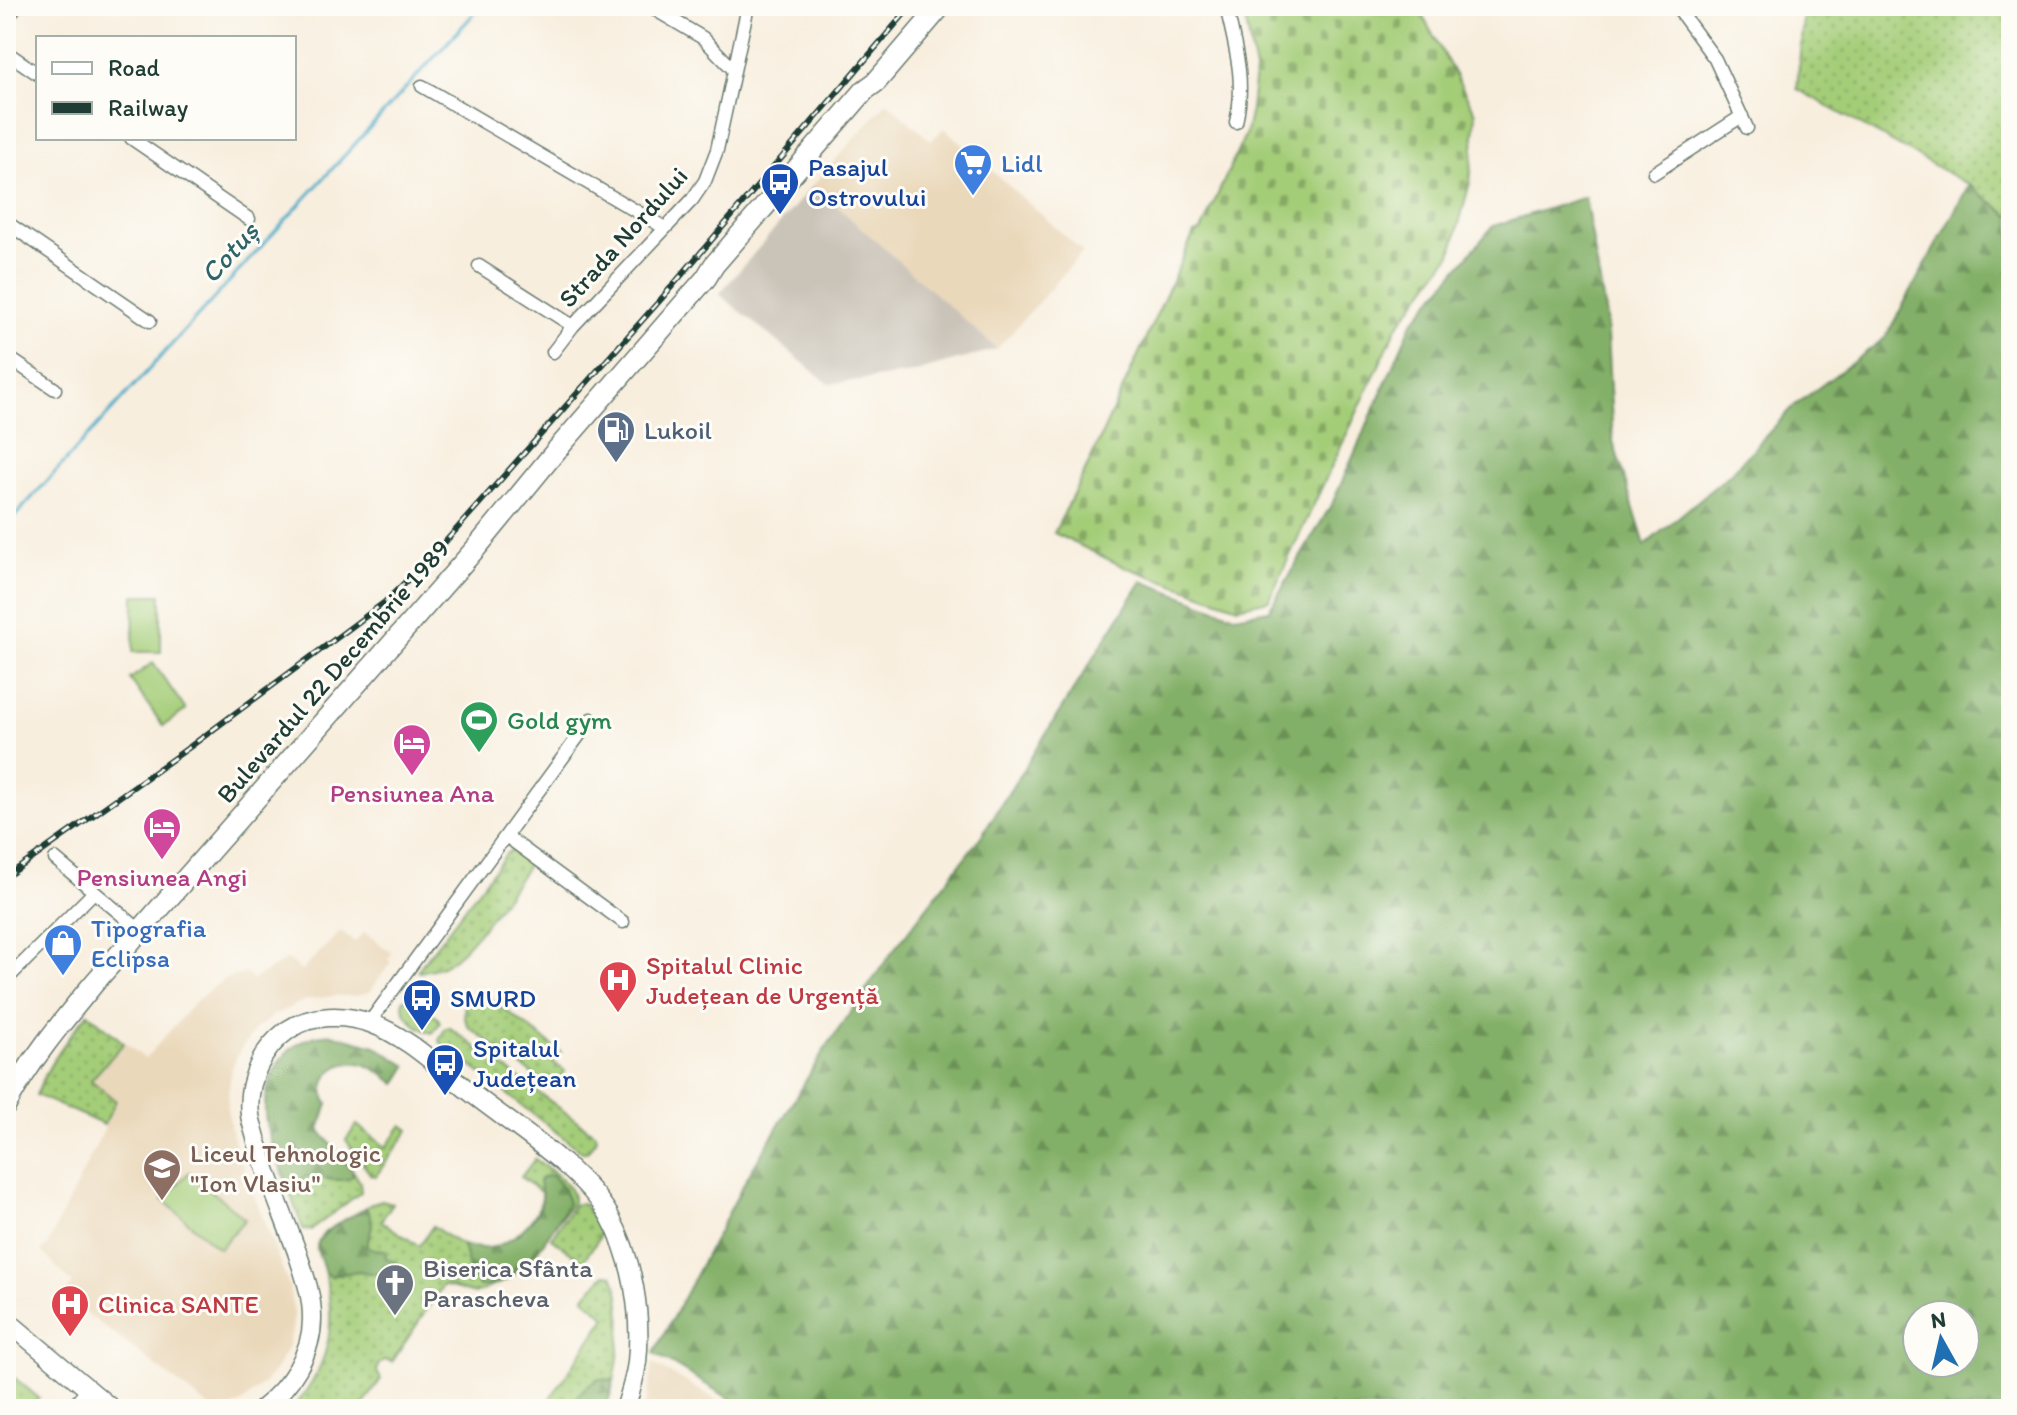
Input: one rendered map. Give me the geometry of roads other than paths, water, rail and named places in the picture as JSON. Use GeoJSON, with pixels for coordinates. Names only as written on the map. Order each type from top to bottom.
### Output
{"type":"FeatureCollection","features":[{"type":"Feature","properties":{"kind":"main road","name":"Bulevardul 22 Decembrie 1989"},"geometry":{"type":"LineString","coordinates":[[6,1105],[14,1077],[477,547],[827,133],[941,6]]}},
{"type":"Feature","properties":{"kind":"main road"},"geometry":{"type":"LineString","coordinates":[[262,1409],[298,1370],[307,1347],[312,1320],[310,1292],[263,1162],[250,1114],[252,1083],[262,1057],[288,1031],[312,1019],[340,1017],[369,1023],[397,1036],[546,1150],[574,1174],[605,1210],[625,1256],[637,1311],[637,1362],[625,1409]]}},
{"type":"Feature","properties":{"kind":"main road"},"geometry":{"type":"LineString","coordinates":[[6,1320],[112,1409]]}},
{"type":"Feature","properties":{"kind":"street"},"geometry":{"type":"LineString","coordinates":[[6,21],[16,6]]}},
{"type":"Feature","properties":{"kind":"street"},"geometry":{"type":"LineString","coordinates":[[649,6],[703,38],[734,70]]}},
{"type":"Feature","properties":{"kind":"street","name":"Strada Nordului"},"geometry":{"type":"LineString","coordinates":[[553,352],[573,326],[692,200],[705,181],[712,165],[748,6]]}},
{"type":"Feature","properties":{"kind":"street"},"geometry":{"type":"LineString","coordinates":[[1226,6],[1241,82],[1236,122]]}},
{"type":"Feature","properties":{"kind":"street"},"geometry":{"type":"LineString","coordinates":[[1654,173],[1744,122],[1715,59],[1676,6]]}},
{"type":"Feature","properties":{"kind":"street"},"geometry":{"type":"LineString","coordinates":[[6,52],[36,73]]}},
{"type":"Feature","properties":{"kind":"street"},"geometry":{"type":"LineString","coordinates":[[422,86],[665,228]]}},
{"type":"Feature","properties":{"kind":"street"},"geometry":{"type":"LineString","coordinates":[[134,140],[249,219]]}},
{"type":"Feature","properties":{"kind":"street"},"geometry":{"type":"LineString","coordinates":[[6,222],[150,321]]}},
{"type":"Feature","properties":{"kind":"street"},"geometry":{"type":"LineString","coordinates":[[479,266],[573,326]]}},
{"type":"Feature","properties":{"kind":"street"},"geometry":{"type":"LineString","coordinates":[[6,356],[55,389]]}},
{"type":"Feature","properties":{"kind":"street"},"geometry":{"type":"LineString","coordinates":[[369,1023],[591,719]]}},
{"type":"Feature","properties":{"kind":"street"},"geometry":{"type":"LineString","coordinates":[[506,836],[623,922]]}},
{"type":"Feature","properties":{"kind":"street"},"geometry":{"type":"LineString","coordinates":[[55,859],[141,931]]}},
{"type":"Feature","properties":{"kind":"street"},"geometry":{"type":"LineString","coordinates":[[6,980],[94,892]]}},
{"type":"Feature","properties":{"kind":"street"},"geometry":{"type":"LineString","coordinates":[[71,1409],[88,1389]]}},
{"type":"Feature","properties":{"kind":"waterway","name":"Cotuș"},"geometry":{"type":"LineString","coordinates":[[6,526],[481,6]]}},
{"type":"Feature","properties":{"kind":"railway"},"geometry":{"type":"LineString","coordinates":[[6,877],[191,746],[385,602],[438,550],[662,298],[911,6]]}},
{"type":"Feature","properties":{"kind":"place","name":"Lidl"},"geometry":{"type":"Point","coordinates":[973,197]}},
{"type":"Feature","properties":{"kind":"place","name":"Pasajul Ostrovului"},"geometry":{"type":"Point","coordinates":[780,216]}},
{"type":"Feature","properties":{"kind":"place","name":"Lukoil"},"geometry":{"type":"Point","coordinates":[616,464]}},
{"type":"Feature","properties":{"kind":"place","name":"Gold gym"},"geometry":{"type":"Point","coordinates":[479,754]}},
{"type":"Feature","properties":{"kind":"place","name":"Pensiunea Ana"},"geometry":{"type":"Point","coordinates":[412,777]}},
{"type":"Feature","properties":{"kind":"place","name":"Pensiunea Angi"},"geometry":{"type":"Point","coordinates":[162,861]}},
{"type":"Feature","properties":{"kind":"place","name":"Tipografia Eclipsa"},"geometry":{"type":"Point","coordinates":[63,977]}},
{"type":"Feature","properties":{"kind":"place","name":"Spitalul Clinic Județean de Urgență"},"geometry":{"type":"Point","coordinates":[618,1014]}},
{"type":"Feature","properties":{"kind":"place","name":"SMURD"},"geometry":{"type":"Point","coordinates":[422,1032]}},
{"type":"Feature","properties":{"kind":"place","name":"Spitalul Județean"},"geometry":{"type":"Point","coordinates":[445,1097]}},
{"type":"Feature","properties":{"kind":"place","name":"Liceul Tehnologic \"Ion Vlasiu\""},"geometry":{"type":"Point","coordinates":[162,1202]}},
{"type":"Feature","properties":{"kind":"place","name":"Biserica Sfânta Parascheva"},"geometry":{"type":"Point","coordinates":[395,1317]}},
{"type":"Feature","properties":{"kind":"place","name":"Clinica SANTE"},"geometry":{"type":"Point","coordinates":[70,1338]}}]}
